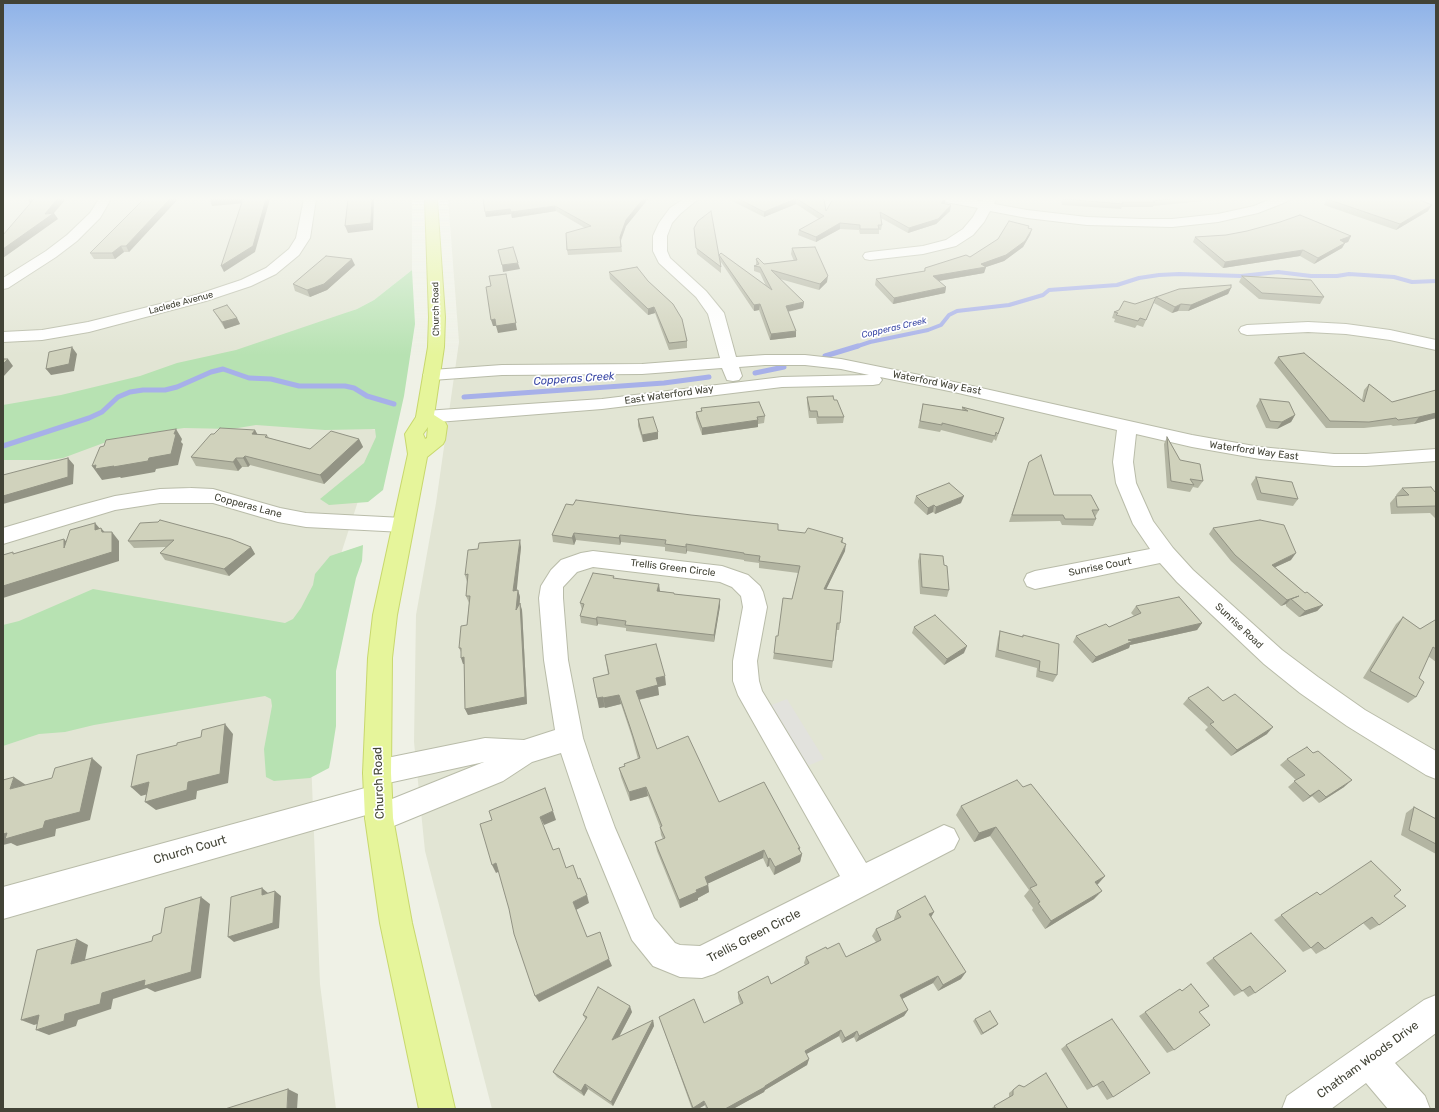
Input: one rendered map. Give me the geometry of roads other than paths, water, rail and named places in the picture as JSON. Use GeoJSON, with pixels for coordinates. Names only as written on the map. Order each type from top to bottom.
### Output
{"type":"FeatureCollection","features":[{"type":"Feature","properties":{"kind":"main road","name":"Church Road"},"geometry":{"type":"LineString","coordinates":[[434,251],[437,317],[432,374],[425,417],[438,426],[436,440],[418,454],[385,615],[380,658],[378,796],[396,923],[436,1109]]}},
{"type":"Feature","properties":{"kind":"street"},"geometry":{"type":"LineString","coordinates":[[3,285],[55,251]]}},
{"type":"Feature","properties":{"kind":"street","name":"Laclede Avenue"},"geometry":{"type":"LineString","coordinates":[[3,337],[42,335],[89,326],[201,298],[246,283],[271,271],[295,251]]}},
{"type":"Feature","properties":{"kind":"street"},"geometry":{"type":"LineString","coordinates":[[660,251],[664,260],[701,294],[716,313],[736,387]]}},
{"type":"Feature","properties":{"kind":"street"},"geometry":{"type":"LineString","coordinates":[[870,256],[915,251]]}},
{"type":"Feature","properties":{"kind":"street"},"geometry":{"type":"LineString","coordinates":[[1247,330],[1308,327],[1346,329],[1390,335],[1436,345]]}},
{"type":"Feature","properties":{"kind":"street","name":"Waterford Way East"},"geometry":{"type":"LineString","coordinates":[[432,374],[502,370],[642,368],[779,359],[812,361],[841,364],[990,394],[1127,426],[1231,448],[1288,457],[1366,460],[1436,455]]}},
{"type":"Feature","properties":{"kind":"street","name":"East Waterford Way"},"geometry":{"type":"LineString","coordinates":[[425,417],[602,404],[736,387],[814,381],[912,379]]}},
{"type":"Feature","properties":{"kind":"street","name":"Sunrise Road"},"geometry":{"type":"LineString","coordinates":[[1127,426],[1123,462],[1126,483],[1144,524],[1165,554],[1185,576],[1273,657],[1297,676],[1356,718],[1436,766]]}},
{"type":"Feature","properties":{"kind":"street","name":"Copperas Lane"},"geometry":{"type":"LineString","coordinates":[[3,536],[115,503],[160,496],[213,496],[238,502],[278,515],[306,520],[403,525]]}},
{"type":"Feature","properties":{"kind":"street","name":"Sunrise Court"},"geometry":{"type":"LineString","coordinates":[[1035,580],[1165,554]]}},
{"type":"Feature","properties":{"kind":"street","name":"Trellis Green Circle"},"geometry":{"type":"LineString","coordinates":[[860,882],[752,695],[746,681],[745,661],[755,607],[752,592],[740,582],[722,574],[593,559],[581,561],[569,566],[552,586],[551,598],[556,660],[570,738],[579,768],[601,828],[643,929],[664,955],[680,961],[702,962],[860,882],[944,839]]}},
{"type":"Feature","properties":{"kind":"street"},"geometry":{"type":"LineString","coordinates":[[378,796],[493,772],[524,752],[570,738]]}},
{"type":"Feature","properties":{"kind":"street"},"geometry":{"type":"LineString","coordinates":[[378,796],[485,750],[524,752]]}},
{"type":"Feature","properties":{"kind":"street","name":"Church Court"},"geometry":{"type":"LineString","coordinates":[[3,903],[378,796]]}},
{"type":"Feature","properties":{"kind":"street","name":"Chatham Woods Drive"},"geometry":{"type":"LineString","coordinates":[[1300,1109],[1436,1012]]}},
{"type":"Feature","properties":{"kind":"street"},"geometry":{"type":"LineString","coordinates":[[1369,1060],[1412,1109]]}},
{"type":"Feature","properties":{"kind":"waterway","name":"Copperas Creek"},"geometry":{"type":"LineString","coordinates":[[858,346],[870,342],[928,330],[941,325],[949,315],[957,311],[1009,305],[1043,295],[1049,290],[1117,285],[1139,278],[1159,275],[1179,274],[1241,276],[1278,272],[1311,276],[1337,276],[1349,274],[1394,277],[1412,282],[1436,281]]}},
{"type":"Feature","properties":{"kind":"waterway","name":"Copperas Creek"},"geometry":{"type":"LineString","coordinates":[[825,356],[858,346]]}},
{"type":"Feature","properties":{"kind":"waterway","name":"Copperas Creek"},"geometry":{"type":"LineString","coordinates":[[755,373],[784,367]]}},
{"type":"Feature","properties":{"kind":"waterway","name":"Copperas Creek"},"geometry":{"type":"LineString","coordinates":[[3,446],[89,418],[102,412],[118,397],[130,392],[143,390],[165,390],[177,387],[211,372],[223,369],[249,378],[271,379],[299,386],[345,386],[354,388],[367,396],[394,404]]}},
{"type":"Feature","properties":{"kind":"waterway","name":"Copperas Creek"},"geometry":{"type":"LineString","coordinates":[[464,397],[664,383],[709,377]]}}]}
